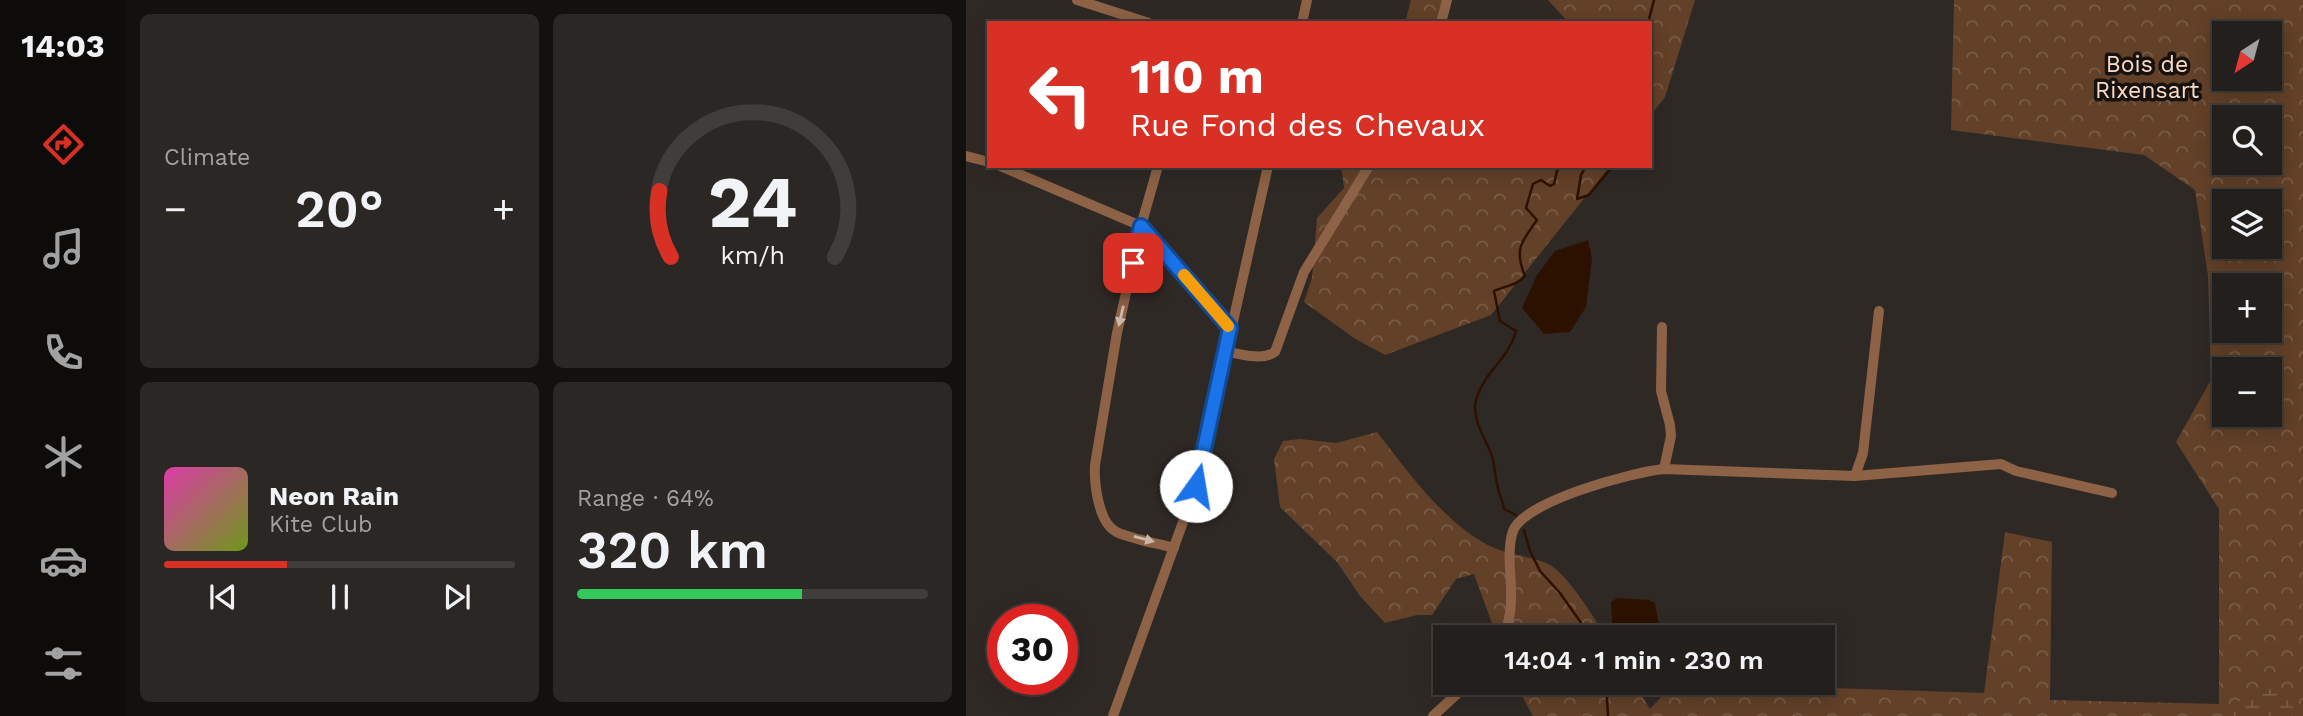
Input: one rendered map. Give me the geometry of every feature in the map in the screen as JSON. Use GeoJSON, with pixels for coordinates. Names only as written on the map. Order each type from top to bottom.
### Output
{"type":"FeatureCollection","features":[{"type":"Feature","properties":{"kind":"street"},"geometry":{"type":"LineString","coordinates":[[1077,0],[1143,21]]}},
{"type":"Feature","properties":{"kind":"street"},"geometry":{"type":"LineString","coordinates":[[1302,21],[1307,0]]}},
{"type":"Feature","properties":{"kind":"street"},"geometry":{"type":"LineString","coordinates":[[1442,21],[1447,0]]}},
{"type":"Feature","properties":{"kind":"street"},"geometry":{"type":"LineString","coordinates":[[966,156],[987,161]]}},
{"type":"Feature","properties":{"kind":"street"},"geometry":{"type":"LineString","coordinates":[[1005,168],[1141,226],[1230,328]]}},
{"type":"Feature","properties":{"kind":"street"},"geometry":{"type":"LineString","coordinates":[[1157,168],[1141,226],[1113,353],[1095,477],[1099,504],[1116,532],[1174,548]]}},
{"type":"Feature","properties":{"kind":"street"},"geometry":{"type":"LineString","coordinates":[[1114,716],[1196,486],[1268,168]]}},
{"type":"Feature","properties":{"kind":"street"},"geometry":{"type":"LineString","coordinates":[[1225,351],[1261,357],[1275,352],[1308,264],[1368,168]]}},
{"type":"Feature","properties":{"kind":"street"},"geometry":{"type":"LineString","coordinates":[[1854,476],[1863,453],[1879,311]]}},
{"type":"Feature","properties":{"kind":"street"},"geometry":{"type":"LineString","coordinates":[[1662,327],[1661,391],[1671,436],[1664,469]]}},
{"type":"Feature","properties":{"kind":"street"},"geometry":{"type":"LineString","coordinates":[[1506,625],[1511,601],[1510,548],[1516,526],[1530,514],[1577,489],[1636,472],[1664,469],[1854,476],[2001,464],[2016,471],[2112,493]]}},
{"type":"Feature","properties":{"kind":"street"},"geometry":{"type":"LineString","coordinates":[[1433,716],[1456,695]]}},
{"type":"Feature","properties":{"kind":"green space"},"geometry":{"type":"Polygon","coordinates":[[[1411,0],[1451,0],[1443,21],[1406,21],[1411,0]]]}},
{"type":"Feature","properties":{"kind":"green space"},"geometry":{"type":"Polygon","coordinates":[[[1548,0],[1695,0],[1665,97],[1652,113],[1652,21],[1567,21],[1548,0]]]}},
{"type":"Feature","properties":{"kind":"green space","name":"Bois de Rixensart"},"geometry":{"type":"Polygon","coordinates":[[[1954,0],[2303,0],[2303,716],[1533,716],[1522,695],[1641,695],[1650,709],[1663,695],[1835,695],[1835,688],[1984,693],[2005,532],[2052,542],[2050,700],[2219,704],[2219,509],[2176,442],[2211,380],[2208,276],[2195,190],[2144,155],[1951,130],[1954,0]]]}},
{"type":"Feature","properties":{"kind":"green space"},"geometry":{"type":"Polygon","coordinates":[[[1341,168],[1608,168],[1491,315],[1385,355],[1354,338],[1304,302],[1312,278],[1317,218],[1344,188],[1341,168]]]}},
{"type":"Feature","properties":{"kind":"green space"},"geometry":{"type":"Polygon","coordinates":[[[1377,432],[1426,493],[1453,520],[1492,547],[1542,562],[1557,570],[1581,598],[1598,625],[1493,625],[1474,574],[1456,579],[1432,615],[1417,615],[1385,623],[1360,596],[1337,562],[1280,507],[1274,459],[1283,441],[1300,439],[1336,443],[1377,432]]]}},
{"type":"Feature","properties":{"kind":"green space"},"geometry":{"type":"Polygon","coordinates":[[[2275,687],[2296,710],[2291,716],[2234,716],[2230,713],[2234,703],[2275,687]]]}},
{"type":"Feature","properties":{"kind":"shaded area"},"geometry":{"type":"Polygon","coordinates":[[[1588,240],[1592,259],[1586,307],[1570,332],[1544,334],[1522,308],[1537,275],[1555,251],[1588,240]]]}},
{"type":"Feature","properties":{"kind":"shaded area"},"geometry":{"type":"Polygon","coordinates":[[[1617,598],[1649,600],[1655,603],[1659,625],[1612,625],[1611,602],[1617,598]]]}},
{"type":"Feature","properties":{"kind":"waterway"},"geometry":{"type":"LineString","coordinates":[[1649,21],[1654,0]]}},
{"type":"Feature","properties":{"kind":"waterway"},"geometry":{"type":"LineString","coordinates":[[1516,515],[1504,509],[1492,456],[1477,422],[1475,407],[1480,390],[1508,350],[1516,331],[1500,321],[1494,291],[1525,276],[1520,259],[1521,246],[1537,220],[1526,208],[1533,184],[1541,180],[1550,186],[1554,184],[1559,168]]}},
{"type":"Feature","properties":{"kind":"waterway"},"geometry":{"type":"LineString","coordinates":[[1585,168],[1577,199],[1589,195],[1611,168]]}},
{"type":"Feature","properties":{"kind":"waterway"},"geometry":{"type":"LineString","coordinates":[[1524,530],[1540,571],[1583,625]]}},
{"type":"Feature","properties":{"kind":"waterway"},"geometry":{"type":"LineString","coordinates":[[1607,695],[1608,716]]}},
{"type":"Feature","properties":{"kind":"slow traffic"},"geometry":{"type":"LineString","coordinates":[[1184,275],[1228,326]]}},
{"type":"Feature","properties":{"kind":"route"},"geometry":{"type":"LineString","coordinates":[[1133,263],[1141,226],[1230,328],[1196,486]]}}]}
